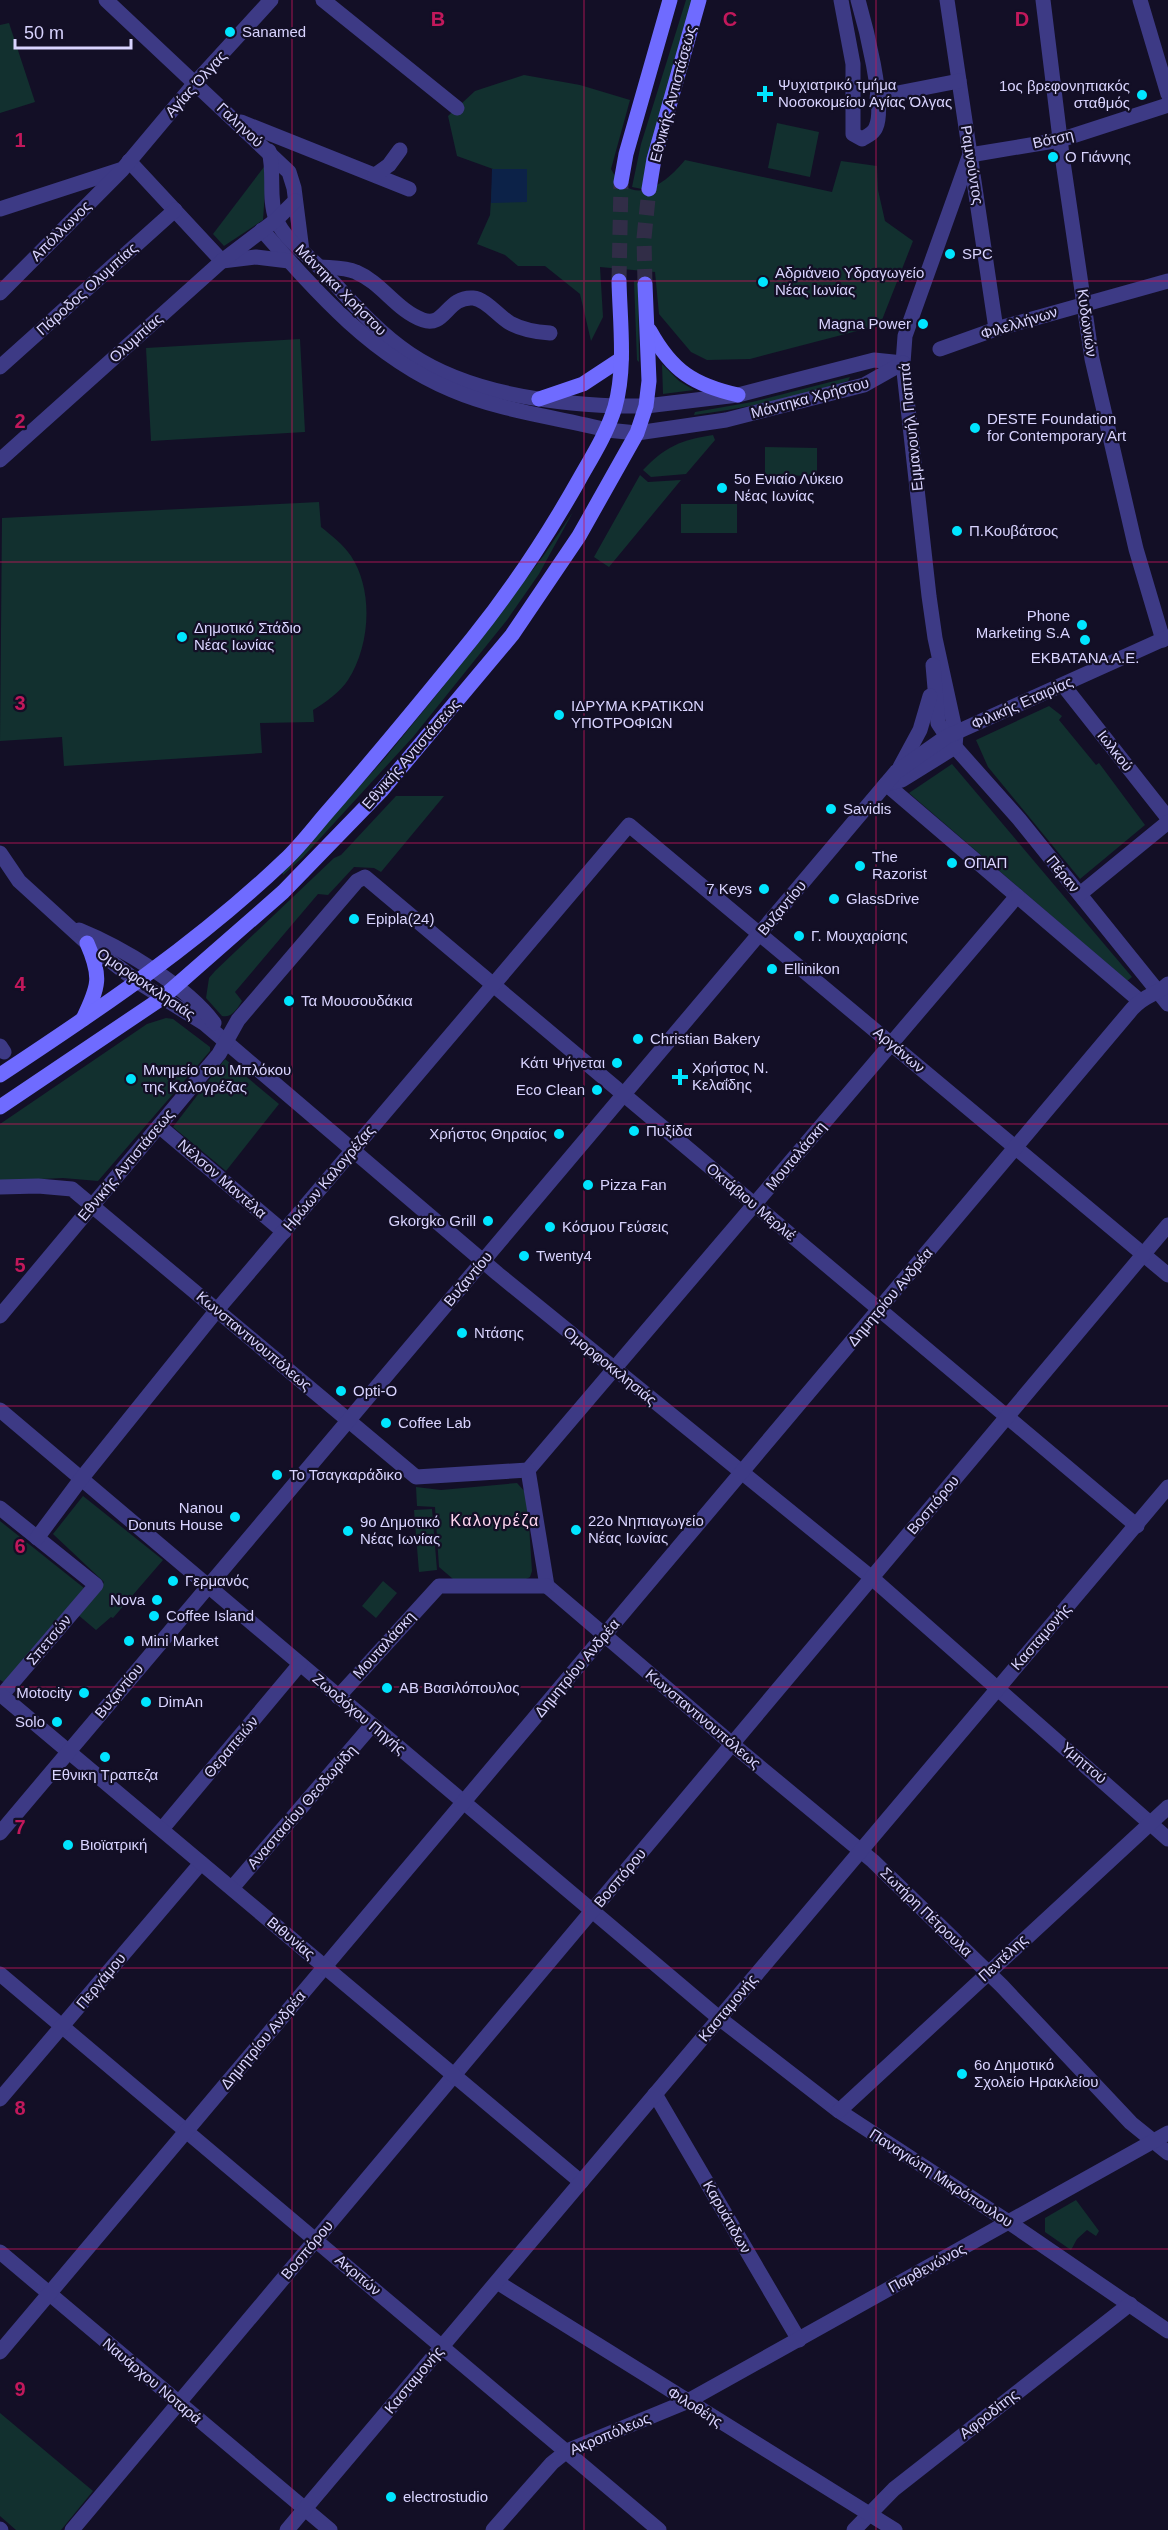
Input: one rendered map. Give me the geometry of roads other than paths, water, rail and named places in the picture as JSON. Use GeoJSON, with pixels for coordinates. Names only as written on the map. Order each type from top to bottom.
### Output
{"type":"FeatureCollection","features":[{"type":"Feature","properties":{"kind":"main road","name":"Εθνικής Αντιστάσεως"},"geometry":{"type":"LineString","coordinates":[[621,182],[626,154],[670,0]]}},
{"type":"Feature","properties":{"kind":"main road","name":"Εθνικής Αντιστάσεως"},"geometry":{"type":"LineString","coordinates":[[649,189],[654,159],[699,0]]}},
{"type":"Feature","properties":{"kind":"main road","name":"Εθνικής Αντιστάσεως"},"geometry":{"type":"LineString","coordinates":[[0,1075],[189,945],[288,858],[380,752],[519,578],[549,534],[607,430],[615,406],[621,359],[619,281]]}},
{"type":"Feature","properties":{"kind":"main road","name":"Εθνικής Αντιστάσεως"},"geometry":{"type":"LineString","coordinates":[[0,1107],[162,998],[283,892],[382,790],[512,635],[551,579],[594,510],[637,433],[646,406],[649,381],[645,284]]}},
{"type":"Feature","properties":{"kind":"main road"},"geometry":{"type":"LineString","coordinates":[[648,326],[661,352],[684,374],[712,389],[738,395]]}},
{"type":"Feature","properties":{"kind":"main road"},"geometry":{"type":"LineString","coordinates":[[539,399],[583,384],[621,359]]}},
{"type":"Feature","properties":{"kind":"main road"},"geometry":{"type":"LineString","coordinates":[[83,1020],[98,979],[97,966],[87,943]]}},
{"type":"Feature","properties":{"kind":"street","name":"Γαληνού"},"geometry":{"type":"LineString","coordinates":[[106,0],[289,172],[302,251]]}},
{"type":"Feature","properties":{"kind":"street","name":"Αγίας Όλγας"},"geometry":{"type":"LineString","coordinates":[[125,165],[195,83],[271,0]]}},
{"type":"Feature","properties":{"kind":"street"},"geometry":{"type":"LineString","coordinates":[[323,0],[456,108]]}},
{"type":"Feature","properties":{"kind":"street"},"geometry":{"type":"LineString","coordinates":[[841,0],[853,64],[851,122],[853,134],[862,139],[869,136],[876,127],[877,97],[858,0]]}},
{"type":"Feature","properties":{"kind":"street","name":"Ραμνούντος"},"geometry":{"type":"LineString","coordinates":[[947,0],[996,329]]}},
{"type":"Feature","properties":{"kind":"street","name":"Κυδωνιών"},"geometry":{"type":"LineString","coordinates":[[1043,0],[1060,140],[1092,359],[1113,460],[1136,549],[1166,639]]}},
{"type":"Feature","properties":{"kind":"street"},"geometry":{"type":"LineString","coordinates":[[1140,0],[1168,94]]}},
{"type":"Feature","properties":{"kind":"street"},"geometry":{"type":"LineString","coordinates":[[877,97],[959,81]]}},
{"type":"Feature","properties":{"kind":"street","name":"Βότση"},"geometry":{"type":"LineString","coordinates":[[970,154],[1060,140],[1168,105]]}},
{"type":"Feature","properties":{"kind":"street"},"geometry":{"type":"LineString","coordinates":[[233,118],[409,189]]}},
{"type":"Feature","properties":{"kind":"street"},"geometry":{"type":"LineString","coordinates":[[375,175],[389,165],[400,150]]}},
{"type":"Feature","properties":{"kind":"street","name":"Γαληνού"},"geometry":{"type":"LineString","coordinates":[[269,151],[273,165],[273,211],[276,220]]}},
{"type":"Feature","properties":{"kind":"street","name":"Εμμανουήλ Παππά"},"geometry":{"type":"LineString","coordinates":[[952,739],[935,638],[903,363],[905,336],[970,154]]}},
{"type":"Feature","properties":{"kind":"street"},"geometry":{"type":"LineString","coordinates":[[0,209],[125,165],[175,210],[222,261],[255,257],[289,261]]}},
{"type":"Feature","properties":{"kind":"street","name":"Απόλλωνος"},"geometry":{"type":"LineString","coordinates":[[0,293],[125,165]]}},
{"type":"Feature","properties":{"kind":"street"},"geometry":{"type":"LineString","coordinates":[[276,220],[295,201]]}},
{"type":"Feature","properties":{"kind":"street","name":"Πάροδος Ολυμπίας"},"geometry":{"type":"LineString","coordinates":[[0,367],[175,210]]}},
{"type":"Feature","properties":{"kind":"street","name":"Ολυμπίας"},"geometry":{"type":"LineString","coordinates":[[0,460],[222,261],[276,220]]}},
{"type":"Feature","properties":{"kind":"street","name":"Μάντηκα Χρήστου"},"geometry":{"type":"LineString","coordinates":[[276,220],[284,233],[320,267],[364,316],[410,354],[444,372],[497,390],[539,399],[615,406],[646,406],[738,395],[860,362],[874,360],[903,363]]}},
{"type":"Feature","properties":{"kind":"street","name":"Μάντηκα Χρήστου"},"geometry":{"type":"LineString","coordinates":[[262,230],[354,329],[378,349],[414,371],[453,391],[496,405],[607,430],[637,433],[726,420],[864,385],[903,363]]}},
{"type":"Feature","properties":{"kind":"street"},"geometry":{"type":"LineString","coordinates":[[320,267],[356,272],[406,311],[422,320],[433,322],[439,320],[448,307],[463,298],[476,298],[519,328],[550,333]]}},
{"type":"Feature","properties":{"kind":"street","name":"Φιλελλήνων"},"geometry":{"type":"LineString","coordinates":[[940,349],[996,329],[1168,281]]}},
{"type":"Feature","properties":{"kind":"street","name":"Εμμανουήλ Παππά"},"geometry":{"type":"LineString","coordinates":[[935,638],[936,710],[940,727],[952,739]]}},
{"type":"Feature","properties":{"kind":"street","name":"Φιλικής Εταιρίας"},"geometry":{"type":"LineString","coordinates":[[886,784],[897,772],[952,739],[1063,685],[1166,639]]}},
{"type":"Feature","properties":{"kind":"street"},"geometry":{"type":"LineString","coordinates":[[897,772],[920,730],[934,678]]}},
{"type":"Feature","properties":{"kind":"street","name":"Ιωλκού"},"geometry":{"type":"LineString","coordinates":[[1063,685],[1168,820]]}},
{"type":"Feature","properties":{"kind":"street","name":"Βυζαντίου"},"geometry":{"type":"LineString","coordinates":[[0,1833],[886,784],[902,780],[952,739]]}},
{"type":"Feature","properties":{"kind":"street","name":"Πέραν"},"geometry":{"type":"LineString","coordinates":[[952,739],[1165,993]]}},
{"type":"Feature","properties":{"kind":"street"},"geometry":{"type":"LineString","coordinates":[[886,784],[1140,1001]]}},
{"type":"Feature","properties":{"kind":"street"},"geometry":{"type":"LineString","coordinates":[[1080,894],[1168,820]]}},
{"type":"Feature","properties":{"kind":"street","name":"Αργάνων"},"geometry":{"type":"LineString","coordinates":[[629,825],[1168,1275]]}},
{"type":"Feature","properties":{"kind":"street","name":"Ηρώων Καλογρέζας"},"geometry":{"type":"LineString","coordinates":[[37,1538],[81,1479],[217,1310],[629,825]]}},
{"type":"Feature","properties":{"kind":"street","name":"Ομορφοκκλησιάς"},"geometry":{"type":"LineString","coordinates":[[0,852],[7,877],[19,881],[87,943],[138,982],[205,1024],[483,1261],[872,1578],[998,1688]]}},
{"type":"Feature","properties":{"kind":"street","name":"Οκτάβιου Μερλιέ"},"geometry":{"type":"LineString","coordinates":[[365,877],[491,986],[1137,1526]]}},
{"type":"Feature","properties":{"kind":"street","name":"Εθνικής Αντιστάσεως"},"geometry":{"type":"LineString","coordinates":[[0,1316],[219,1054],[225,1041],[246,1011],[357,881],[365,877]]}},
{"type":"Feature","properties":{"kind":"street","name":"Μουταλάσκη"},"geometry":{"type":"LineString","coordinates":[[528,1470],[1017,896]]}},
{"type":"Feature","properties":{"kind":"street","name":"Ομορφοκκλησιάς"},"geometry":{"type":"LineString","coordinates":[[69,926],[97,937],[154,971],[212,1020],[225,1041]]}},
{"type":"Feature","properties":{"kind":"street","name":"Δημητρίου Ανδρέα"},"geometry":{"type":"LineString","coordinates":[[0,2352],[1140,1001],[1146,995],[1165,993]]}},
{"type":"Feature","properties":{"kind":"street","name":"Νέλσον Μαντέλα"},"geometry":{"type":"LineString","coordinates":[[159,1126],[284,1232]]}},
{"type":"Feature","properties":{"kind":"street","name":"Κωνσταντινουπόλεως"},"geometry":{"type":"LineString","coordinates":[[0,1187],[38,1186],[72,1189],[93,1204],[416,1477],[528,1470]]}},
{"type":"Feature","properties":{"kind":"street","name":"Βοσπόρου"},"geometry":{"type":"LineString","coordinates":[[72,2530],[1168,1225]]}},
{"type":"Feature","properties":{"kind":"street","name":"Ζωοδόχου Πηγής"},"geometry":{"type":"LineString","coordinates":[[0,1410],[719,2018]]}},
{"type":"Feature","properties":{"kind":"street"},"geometry":{"type":"LineString","coordinates":[[528,1470],[547,1586]]}},
{"type":"Feature","properties":{"kind":"street","name":"Κασταμονής"},"geometry":{"type":"LineString","coordinates":[[287,2530],[998,1688],[1166,1493]]}},
{"type":"Feature","properties":{"kind":"street"},"geometry":{"type":"LineString","coordinates":[[0,1508],[37,1538]]}},
{"type":"Feature","properties":{"kind":"street","name":"Σπετσών"},"geometry":{"type":"LineString","coordinates":[[1,1695],[96,1585],[37,1538]]}},
{"type":"Feature","properties":{"kind":"street","name":"Μουταλάσκη"},"geometry":{"type":"LineString","coordinates":[[338,1696],[439,1586],[547,1586]]}},
{"type":"Feature","properties":{"kind":"street","name":"Κωνσταντινουπόλεως"},"geometry":{"type":"LineString","coordinates":[[547,1586],[732,1744],[861,1850]]}},
{"type":"Feature","properties":{"kind":"street","name":"Θεραπειών"},"geometry":{"type":"LineString","coordinates":[[162,1829],[300,1665]]}},
{"type":"Feature","properties":{"kind":"street","name":"Υμηττού"},"geometry":{"type":"LineString","coordinates":[[998,1688],[1168,1839]]}},
{"type":"Feature","properties":{"kind":"street","name":"Βιθυνίας"},"geometry":{"type":"LineString","coordinates":[[1,1695],[581,2182]]}},
{"type":"Feature","properties":{"kind":"street","name":"Αναστασίου Θεοδωρίδη"},"geometry":{"type":"LineString","coordinates":[[232,1888],[372,1725]]}},
{"type":"Feature","properties":{"kind":"street","name":"Πεντέλης"},"geometry":{"type":"LineString","coordinates":[[839,2111],[1168,1807]]}},
{"type":"Feature","properties":{"kind":"street","name":"Σωτήρη Πέτρουλα"},"geometry":{"type":"LineString","coordinates":[[861,1850],[988,1972],[1131,2123],[1168,2153]]}},
{"type":"Feature","properties":{"kind":"street","name":"Περγάμου"},"geometry":{"type":"LineString","coordinates":[[0,2099],[201,1863]]}},
{"type":"Feature","properties":{"kind":"street","name":"Ακριτών"},"geometry":{"type":"LineString","coordinates":[[0,1974],[659,2530]]}},
{"type":"Feature","properties":{"kind":"street","name":"Παναγιώτη Μικρόπουλου"},"geometry":{"type":"LineString","coordinates":[[719,2018],[839,2111],[1011,2223],[1168,2331]]}},
{"type":"Feature","properties":{"kind":"street","name":"Καρυάτιδων"},"geometry":{"type":"LineString","coordinates":[[655,2094],[799,2340]]}},
{"type":"Feature","properties":{"kind":"street","name":"Παρθενώνος"},"geometry":{"type":"LineString","coordinates":[[686,2402],[1011,2223],[1168,2133]]}},
{"type":"Feature","properties":{"kind":"street","name":"Ναυάρχου Νοταρά"},"geometry":{"type":"LineString","coordinates":[[0,2252],[330,2530]]}},
{"type":"Feature","properties":{"kind":"street","name":"Φιλοθέης"},"geometry":{"type":"LineString","coordinates":[[497,2282],[686,2402],[895,2530]]}},
{"type":"Feature","properties":{"kind":"street","name":"Αφροδίτης"},"geometry":{"type":"LineString","coordinates":[[854,2530],[867,2514],[894,2489],[1130,2304]]}},
{"type":"Feature","properties":{"kind":"street","name":"Ακροπόλεως"},"geometry":{"type":"LineString","coordinates":[[493,2530],[552,2463],[567,2451],[686,2402]]}},
{"type":"Feature","properties":{"kind":"water"},"geometry":{"type":"Polygon","coordinates":[[[492,169],[527,169],[527,202],[491,203],[492,169]]]}},
{"type":"Feature","properties":{"kind":"tunnel"},"geometry":{"type":"LineString","coordinates":[[619,281],[621,182]]}},
{"type":"Feature","properties":{"kind":"tunnel"},"geometry":{"type":"LineString","coordinates":[[645,284],[644,238],[649,189]]}},
{"type":"Feature","properties":{"kind":"place","name":"Sanamed"},"geometry":{"type":"Point","coordinates":[230,32]}},
{"type":"Feature","properties":{"kind":"place","name":"Ψυχιατρικό τμήμα Νοσοκομείου Αγίας Όλγας"},"geometry":{"type":"Point","coordinates":[765,94]}},
{"type":"Feature","properties":{"kind":"place","name":"1ος βρεφονηπιακός σταθμός"},"geometry":{"type":"Point","coordinates":[1142,95]}},
{"type":"Feature","properties":{"kind":"place","name":"Ο Γιάννης"},"geometry":{"type":"Point","coordinates":[1053,157]}},
{"type":"Feature","properties":{"kind":"place","name":"SPC"},"geometry":{"type":"Point","coordinates":[950,254]}},
{"type":"Feature","properties":{"kind":"place","name":"Αδριάνειο Υδραγωγείο Νέας Ιωνίας"},"geometry":{"type":"Point","coordinates":[763,282]}},
{"type":"Feature","properties":{"kind":"place","name":"Magna Power"},"geometry":{"type":"Point","coordinates":[923,324]}},
{"type":"Feature","properties":{"kind":"place","name":"DESTE Foundation for Contemporary Art"},"geometry":{"type":"Point","coordinates":[975,428]}},
{"type":"Feature","properties":{"kind":"place","name":"5ο Ενιαίο Λύκειο Νέας Ιωνίας"},"geometry":{"type":"Point","coordinates":[722,488]}},
{"type":"Feature","properties":{"kind":"place","name":"Π.Κουβάτσος"},"geometry":{"type":"Point","coordinates":[957,531]}},
{"type":"Feature","properties":{"kind":"place","name":"Phone Marketing S.A"},"geometry":{"type":"Point","coordinates":[1082,625]}},
{"type":"Feature","properties":{"kind":"place","name":"Δημοτικό Στάδιο Νέας Ιωνίας"},"geometry":{"type":"Point","coordinates":[182,637]}},
{"type":"Feature","properties":{"kind":"place","name":"ΕΚΒΑΤΑΝΑ Α.Ε."},"geometry":{"type":"Point","coordinates":[1085,640]}},
{"type":"Feature","properties":{"kind":"place","name":"ΙΔΡΥΜΑ ΚΡΑΤΙΚΩΝ ΥΠΟΤΡΟΦΙΩΝ"},"geometry":{"type":"Point","coordinates":[559,715]}},
{"type":"Feature","properties":{"kind":"place","name":"Savidis"},"geometry":{"type":"Point","coordinates":[831,809]}},
{"type":"Feature","properties":{"kind":"place","name":"ΟΠΑΠ"},"geometry":{"type":"Point","coordinates":[952,863]}},
{"type":"Feature","properties":{"kind":"place","name":"The Razorist"},"geometry":{"type":"Point","coordinates":[860,866]}},
{"type":"Feature","properties":{"kind":"place","name":"7 Keys"},"geometry":{"type":"Point","coordinates":[764,889]}},
{"type":"Feature","properties":{"kind":"place","name":"GlassDrive"},"geometry":{"type":"Point","coordinates":[834,899]}},
{"type":"Feature","properties":{"kind":"place","name":"Epipla(24)"},"geometry":{"type":"Point","coordinates":[354,919]}},
{"type":"Feature","properties":{"kind":"place","name":"Γ. Μουχαρίσης"},"geometry":{"type":"Point","coordinates":[799,936]}},
{"type":"Feature","properties":{"kind":"place","name":"Ellinikon"},"geometry":{"type":"Point","coordinates":[772,969]}},
{"type":"Feature","properties":{"kind":"place","name":"Τα Μουσουδάκια"},"geometry":{"type":"Point","coordinates":[289,1001]}},
{"type":"Feature","properties":{"kind":"place","name":"Christian Bakery"},"geometry":{"type":"Point","coordinates":[638,1039]}},
{"type":"Feature","properties":{"kind":"place","name":"Κάτι Ψήνεται"},"geometry":{"type":"Point","coordinates":[617,1063]}},
{"type":"Feature","properties":{"kind":"place","name":"Χρήστος Ν. Κελαΐδης"},"geometry":{"type":"Point","coordinates":[680,1077]}},
{"type":"Feature","properties":{"kind":"place","name":"Μνημείο του Μπλόκου της Καλογρέζας"},"geometry":{"type":"Point","coordinates":[131,1079]}},
{"type":"Feature","properties":{"kind":"place","name":"Eco Clean"},"geometry":{"type":"Point","coordinates":[597,1090]}},
{"type":"Feature","properties":{"kind":"place","name":"Πυξίδα"},"geometry":{"type":"Point","coordinates":[634,1131]}},
{"type":"Feature","properties":{"kind":"place","name":"Χρήστος Θηραίος"},"geometry":{"type":"Point","coordinates":[559,1134]}},
{"type":"Feature","properties":{"kind":"place","name":"Pizza Fan"},"geometry":{"type":"Point","coordinates":[588,1185]}},
{"type":"Feature","properties":{"kind":"place","name":"Gkorgko Grill"},"geometry":{"type":"Point","coordinates":[488,1221]}},
{"type":"Feature","properties":{"kind":"place","name":"Κόσμου Γεύσεις"},"geometry":{"type":"Point","coordinates":[550,1227]}},
{"type":"Feature","properties":{"kind":"place","name":"Twenty4"},"geometry":{"type":"Point","coordinates":[524,1256]}},
{"type":"Feature","properties":{"kind":"place","name":"Ντάσης"},"geometry":{"type":"Point","coordinates":[462,1333]}},
{"type":"Feature","properties":{"kind":"place","name":"Opti-O"},"geometry":{"type":"Point","coordinates":[341,1391]}},
{"type":"Feature","properties":{"kind":"place","name":"Coffee Lab"},"geometry":{"type":"Point","coordinates":[386,1423]}},
{"type":"Feature","properties":{"kind":"place","name":"Το Τσαγκαράδικο"},"geometry":{"type":"Point","coordinates":[277,1475]}},
{"type":"Feature","properties":{"kind":"place","name":"Nanou Donuts House"},"geometry":{"type":"Point","coordinates":[235,1517]}},
{"type":"Feature","properties":{"kind":"place","name":"22ο Νηπιαγωγείο Νέας Ιωνίας"},"geometry":{"type":"Point","coordinates":[576,1530]}},
{"type":"Feature","properties":{"kind":"place","name":"9ο Δημοτικό Νέας Ιωνίας"},"geometry":{"type":"Point","coordinates":[348,1531]}},
{"type":"Feature","properties":{"kind":"place","name":"Γερμανός"},"geometry":{"type":"Point","coordinates":[173,1581]}},
{"type":"Feature","properties":{"kind":"place","name":"Nova"},"geometry":{"type":"Point","coordinates":[157,1600]}},
{"type":"Feature","properties":{"kind":"place","name":"Coffee Island"},"geometry":{"type":"Point","coordinates":[154,1616]}},
{"type":"Feature","properties":{"kind":"place","name":"Mini Market"},"geometry":{"type":"Point","coordinates":[129,1641]}},
{"type":"Feature","properties":{"kind":"place","name":"ΑΒ Βασιλόπουλος"},"geometry":{"type":"Point","coordinates":[387,1688]}},
{"type":"Feature","properties":{"kind":"place","name":"Motocity"},"geometry":{"type":"Point","coordinates":[84,1693]}},
{"type":"Feature","properties":{"kind":"place","name":"DimAn"},"geometry":{"type":"Point","coordinates":[146,1702]}},
{"type":"Feature","properties":{"kind":"place","name":"Solo"},"geometry":{"type":"Point","coordinates":[57,1722]}},
{"type":"Feature","properties":{"kind":"place","name":"Εθνικη Τραπεζα"},"geometry":{"type":"Point","coordinates":[105,1757]}},
{"type":"Feature","properties":{"kind":"place","name":"Βιοϊατρική"},"geometry":{"type":"Point","coordinates":[68,1845]}},
{"type":"Feature","properties":{"kind":"place","name":"6ο Δημοτικό Σχολείο Ηρακλείου"},"geometry":{"type":"Point","coordinates":[962,2074]}},
{"type":"Feature","properties":{"kind":"place","name":"electrostudio"},"geometry":{"type":"Point","coordinates":[391,2497]}},
{"type":"Feature","properties":{"kind":"district","name":"Καλογρέζα"},"geometry":{"type":"Point","coordinates":[495,1520]}}]}
